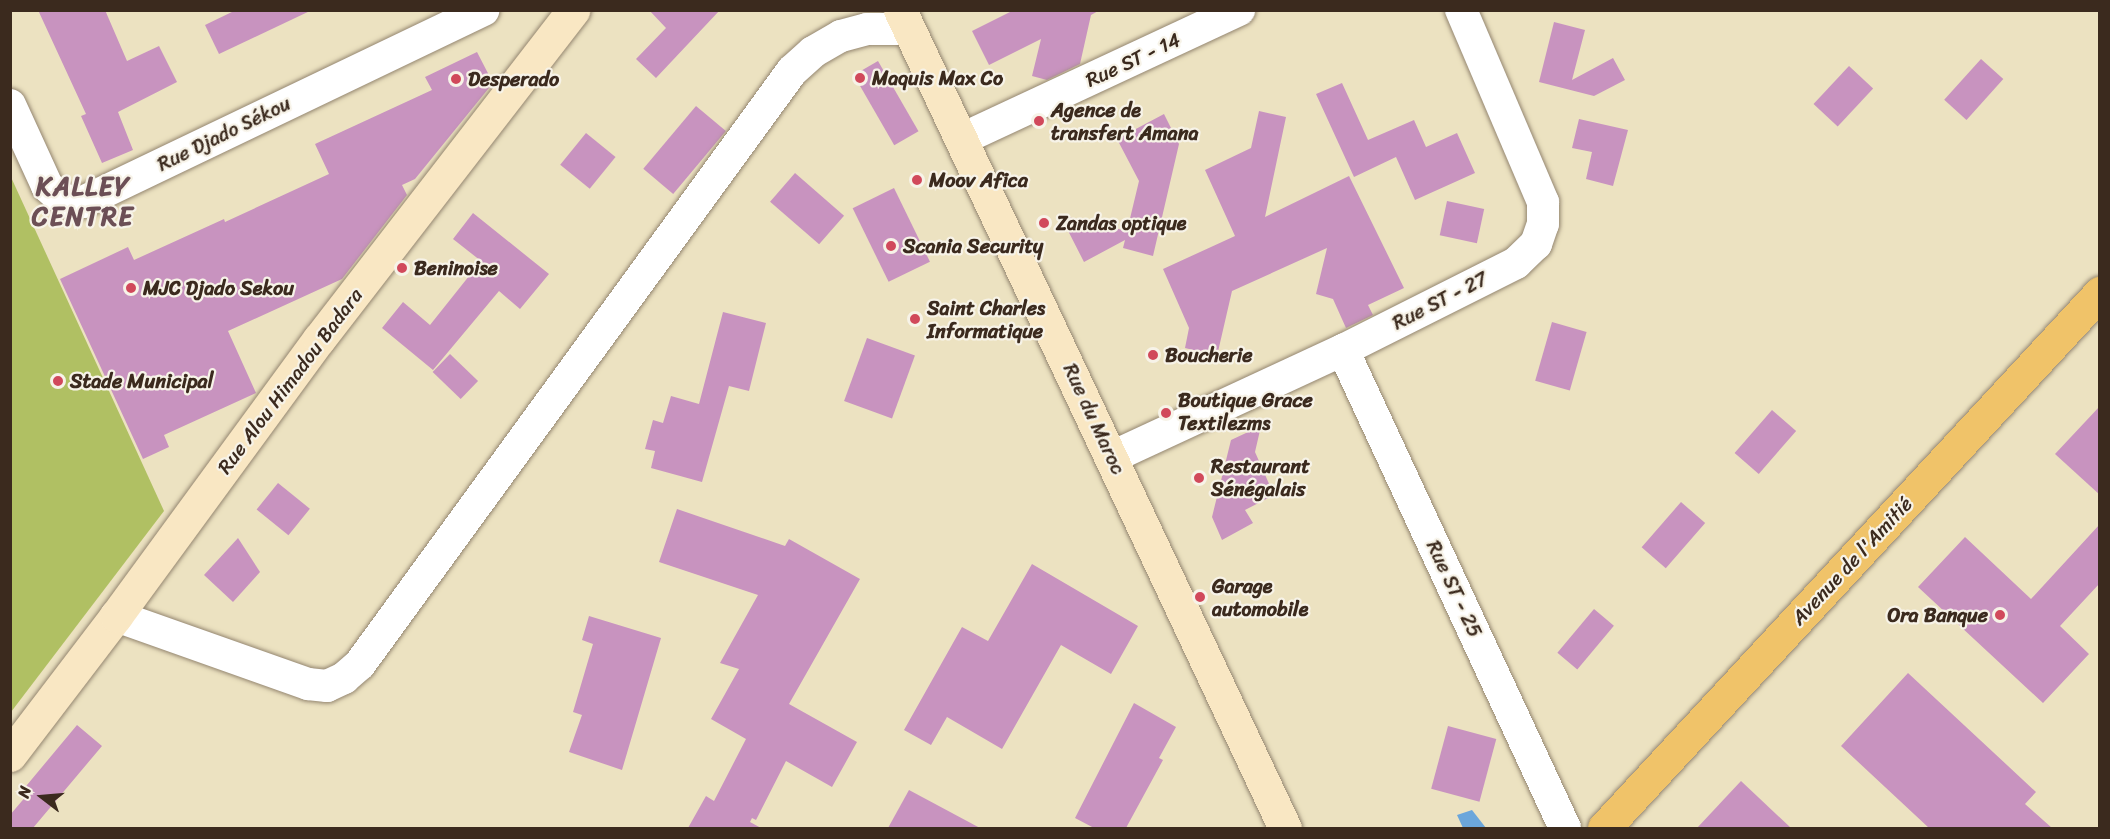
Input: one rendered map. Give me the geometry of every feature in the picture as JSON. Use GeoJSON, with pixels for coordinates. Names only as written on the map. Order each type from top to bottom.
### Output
{"type":"FeatureCollection","features":[{"type":"Feature","properties":{"kind":"main road","name":"Avenue de l'Amitié"},"geometry":{"type":"LineString","coordinates":[[1604,828],[2100,293]]}},
{"type":"Feature","properties":{"kind":"street","name":"Rue Djado Sékou"},"geometry":{"type":"LineString","coordinates":[[10,105],[47,186],[69,202],[83,202],[483,10]]}},
{"type":"Feature","properties":{"kind":"street","name":"Rue Alou Himadou Badara"},"geometry":{"type":"LineString","coordinates":[[10,754],[116,616],[319,339],[573,10]]}},
{"type":"Feature","properties":{"kind":"street","name":"Rue ST - 14"},"geometry":{"type":"LineString","coordinates":[[962,139],[1239,10]]}},
{"type":"Feature","properties":{"kind":"street","name":"Rue ST - 27"},"geometry":{"type":"LineString","coordinates":[[1112,457],[1343,350],[1516,263],[1536,243],[1543,224],[1543,202],[1461,10]]}},
{"type":"Feature","properties":{"kind":"street"},"geometry":{"type":"LineString","coordinates":[[116,616],[308,684],[327,686],[344,678],[360,663],[382,635],[792,71],[813,52],[840,36],[904,20]]}},
{"type":"Feature","properties":{"kind":"street","name":"Rue du Maroc"},"geometry":{"type":"LineString","coordinates":[[904,20],[1285,828]]}},
{"type":"Feature","properties":{"kind":"street","name":"Rue ST - 25"},"geometry":{"type":"LineString","coordinates":[[1343,350],[1565,828]]}},
{"type":"Feature","properties":{"kind":"green space","name":"Stade Municipal"},"geometry":{"type":"Polygon","coordinates":[[[10,175],[164,511],[11,712],[10,712],[10,175]]]}},
{"type":"Feature","properties":{"kind":"water"},"geometry":{"type":"Polygon","coordinates":[[[1472,810],[1486,828],[1463,828],[1457,815],[1472,810]]]}},
{"type":"Feature","properties":{"kind":"building"},"geometry":{"type":"Polygon","coordinates":[[[38,10],[105,10],[127,61],[159,46],[177,82],[118,112],[133,150],[102,163],[81,116],[86,114],[38,10]]]}},
{"type":"Feature","properties":{"kind":"building"},"geometry":{"type":"Polygon","coordinates":[[[236,10],[312,10],[219,54],[205,25],[236,10]]]}},
{"type":"Feature","properties":{"kind":"building"},"geometry":{"type":"Polygon","coordinates":[[[649,10],[720,10],[656,78],[636,59],[666,28],[649,10]]]}},
{"type":"Feature","properties":{"kind":"building"},"geometry":{"type":"Polygon","coordinates":[[[1014,10],[1100,10],[1091,15],[1080,64],[1047,80],[1032,76],[1041,39],[989,65],[972,31],[1014,10]]]}},
{"type":"Feature","properties":{"kind":"building"},"geometry":{"type":"Polygon","coordinates":[[[1554,22],[1585,30],[1572,80],[1613,58],[1625,80],[1594,96],[1539,82],[1554,22]]]}},
{"type":"Feature","properties":{"kind":"building"},"geometry":{"type":"Polygon","coordinates":[[[477,52],[493,83],[415,179],[402,185],[407,195],[342,279],[228,331],[256,393],[164,435],[169,447],[143,459],[60,279],[128,247],[134,260],[224,219],[225,222],[329,174],[315,144],[432,90],[425,77],[477,52]]]}},
{"type":"Feature","properties":{"kind":"building"},"geometry":{"type":"Polygon","coordinates":[[[1981,59],[2003,79],[1966,120],[1944,100],[1981,59]]]}},
{"type":"Feature","properties":{"kind":"building"},"geometry":{"type":"Polygon","coordinates":[[[878,61],[918,131],[894,145],[854,75],[878,61]]]}},
{"type":"Feature","properties":{"kind":"building"},"geometry":{"type":"Polygon","coordinates":[[[1849,66],[1873,89],[1838,127],[1814,104],[1849,66]]]}},
{"type":"Feature","properties":{"kind":"building"},"geometry":{"type":"Polygon","coordinates":[[[1342,83],[1368,140],[1414,120],[1426,147],[1457,133],[1475,173],[1415,200],[1396,157],[1354,177],[1316,94],[1342,83]]]}},
{"type":"Feature","properties":{"kind":"building"},"geometry":{"type":"Polygon","coordinates":[[[696,106],[726,131],[673,194],[643,169],[696,106]]]}},
{"type":"Feature","properties":{"kind":"building"},"geometry":{"type":"Polygon","coordinates":[[[1259,111],[1286,117],[1265,217],[1349,176],[1404,288],[1368,305],[1373,315],[1346,328],[1333,299],[1316,294],[1327,248],[1232,291],[1217,356],[1185,348],[1189,328],[1163,269],[1235,236],[1205,170],[1251,148],[1259,111]]]}},
{"type":"Feature","properties":{"kind":"building"},"geometry":{"type":"Polygon","coordinates":[[[1164,114],[1179,144],[1153,256],[1123,248],[1125,240],[1084,262],[1060,215],[1127,231],[1139,181],[1117,139],[1164,114]]]}},
{"type":"Feature","properties":{"kind":"building"},"geometry":{"type":"Polygon","coordinates":[[[1579,119],[1628,130],[1613,186],[1586,179],[1592,152],[1572,148],[1579,119]]]}},
{"type":"Feature","properties":{"kind":"building"},"geometry":{"type":"Polygon","coordinates":[[[586,133],[616,157],[590,189],[560,165],[586,133]]]}},
{"type":"Feature","properties":{"kind":"building"},"geometry":{"type":"Polygon","coordinates":[[[795,173],[844,216],[819,244],[770,202],[795,173]]]}},
{"type":"Feature","properties":{"kind":"building"},"geometry":{"type":"Polygon","coordinates":[[[894,188],[930,262],[889,282],[853,208],[894,188]]]}},
{"type":"Feature","properties":{"kind":"building"},"geometry":{"type":"Polygon","coordinates":[[[1447,201],[1484,209],[1477,243],[1440,235],[1447,201]]]}},
{"type":"Feature","properties":{"kind":"building"},"geometry":{"type":"Polygon","coordinates":[[[473,213],[549,274],[520,309],[499,291],[433,370],[382,328],[403,302],[430,325],[481,261],[453,239],[473,213]]]}},
{"type":"Feature","properties":{"kind":"building"},"geometry":{"type":"Polygon","coordinates":[[[723,312],[766,323],[749,391],[729,386],[702,482],[651,468],[655,451],[645,449],[653,420],[663,423],[671,396],[699,404],[723,312]]]}},
{"type":"Feature","properties":{"kind":"building"},"geometry":{"type":"Polygon","coordinates":[[[1552,322],[1587,332],[1570,391],[1535,381],[1552,322]]]}},
{"type":"Feature","properties":{"kind":"building"},"geometry":{"type":"Polygon","coordinates":[[[867,338],[915,355],[892,418],[844,401],[867,338]]]}},
{"type":"Feature","properties":{"kind":"building"},"geometry":{"type":"Polygon","coordinates":[[[450,354],[478,381],[461,399],[433,372],[450,354]]]}},
{"type":"Feature","properties":{"kind":"building"},"geometry":{"type":"Polygon","coordinates":[[[2100,406],[2100,495],[2055,454],[2100,406]]]}},
{"type":"Feature","properties":{"kind":"building"},"geometry":{"type":"Polygon","coordinates":[[[1772,410],[1796,431],[1759,474],[1735,453],[1772,410]]]}},
{"type":"Feature","properties":{"kind":"building"},"geometry":{"type":"Polygon","coordinates":[[[1261,426],[1255,452],[1274,495],[1245,510],[1253,523],[1222,540],[1212,517],[1231,440],[1261,426]]]}},
{"type":"Feature","properties":{"kind":"building"},"geometry":{"type":"Polygon","coordinates":[[[278,483],[310,509],[288,535],[257,509],[278,483]]]}},
{"type":"Feature","properties":{"kind":"building"},"geometry":{"type":"Polygon","coordinates":[[[1681,502],[1705,523],[1666,568],[1642,547],[1681,502]]]}},
{"type":"Feature","properties":{"kind":"building"},"geometry":{"type":"Polygon","coordinates":[[[677,509],[785,546],[789,539],[860,579],[789,704],[857,742],[832,787],[786,761],[756,820],[752,818],[750,822],[761,828],[688,828],[706,796],[714,801],[746,739],[711,719],[739,669],[720,663],[758,595],[659,562],[677,509]]]}},
{"type":"Feature","properties":{"kind":"building"},"geometry":{"type":"Polygon","coordinates":[[[2100,524],[2100,583],[2060,626],[2089,654],[2043,703],[1918,587],[1965,537],[2031,599],[2100,524]]]}},
{"type":"Feature","properties":{"kind":"building"},"geometry":{"type":"Polygon","coordinates":[[[238,538],[260,572],[233,602],[204,575],[238,538]]]}},
{"type":"Feature","properties":{"kind":"building"},"geometry":{"type":"Polygon","coordinates":[[[1032,564],[1138,626],[1111,674],[1061,645],[1002,749],[947,717],[931,745],[904,730],[962,627],[988,641],[1032,564]]]}},
{"type":"Feature","properties":{"kind":"building"},"geometry":{"type":"Polygon","coordinates":[[[1594,609],[1614,626],[1577,669],[1557,653],[1594,609]]]}},
{"type":"Feature","properties":{"kind":"building"},"geometry":{"type":"Polygon","coordinates":[[[589,616],[661,638],[622,770],[569,752],[582,715],[573,712],[593,644],[582,640],[589,616]]]}},
{"type":"Feature","properties":{"kind":"building"},"geometry":{"type":"Polygon","coordinates":[[[1908,673],[2036,792],[2025,804],[2052,828],[1929,828],[1841,746],[1908,673]]]}},
{"type":"Feature","properties":{"kind":"building"},"geometry":{"type":"Polygon","coordinates":[[[1134,703],[1176,727],[1159,758],[1163,760],[1126,828],[1094,828],[1075,818],[1134,703]]]}},
{"type":"Feature","properties":{"kind":"building"},"geometry":{"type":"Polygon","coordinates":[[[77,725],[102,746],[33,828],[10,828],[10,815],[27,795],[22,791],[77,725]]]}},
{"type":"Feature","properties":{"kind":"building"},"geometry":{"type":"Polygon","coordinates":[[[1448,726],[1496,739],[1479,802],[1431,789],[1448,726]]]}},
{"type":"Feature","properties":{"kind":"building"},"geometry":{"type":"Polygon","coordinates":[[[1741,781],[1791,828],[1697,828],[1741,781]]]}},
{"type":"Feature","properties":{"kind":"building"},"geometry":{"type":"Polygon","coordinates":[[[909,790],[980,828],[888,828],[909,790]]]}},
{"type":"Feature","properties":{"kind":"place","name":"Maquis Max Co"},"geometry":{"type":"Point","coordinates":[860,78]}},
{"type":"Feature","properties":{"kind":"place","name":"Desperado"},"geometry":{"type":"Point","coordinates":[456,79]}},
{"type":"Feature","properties":{"kind":"place","name":"Agence de transfert Amana"},"geometry":{"type":"Point","coordinates":[1039,121]}},
{"type":"Feature","properties":{"kind":"place","name":"Moov Afica"},"geometry":{"type":"Point","coordinates":[917,180]}},
{"type":"Feature","properties":{"kind":"place","name":"Zandas optique"},"geometry":{"type":"Point","coordinates":[1044,223]}},
{"type":"Feature","properties":{"kind":"place","name":"Scania Security"},"geometry":{"type":"Point","coordinates":[891,246]}},
{"type":"Feature","properties":{"kind":"place","name":"Beninoise"},"geometry":{"type":"Point","coordinates":[402,268]}},
{"type":"Feature","properties":{"kind":"place","name":"MJC Djado Sekou"},"geometry":{"type":"Point","coordinates":[131,288]}},
{"type":"Feature","properties":{"kind":"place","name":"Saint Charles Informatique"},"geometry":{"type":"Point","coordinates":[915,319]}},
{"type":"Feature","properties":{"kind":"place","name":"Boucherie"},"geometry":{"type":"Point","coordinates":[1153,355]}},
{"type":"Feature","properties":{"kind":"place","name":"Stade Municipal"},"geometry":{"type":"Point","coordinates":[58,381]}},
{"type":"Feature","properties":{"kind":"place","name":"Boutique Grace Textilezms"},"geometry":{"type":"Point","coordinates":[1166,413]}},
{"type":"Feature","properties":{"kind":"place","name":"Restaurant Sénégalais"},"geometry":{"type":"Point","coordinates":[1199,478]}},
{"type":"Feature","properties":{"kind":"place","name":"Garage automobile"},"geometry":{"type":"Point","coordinates":[1200,597]}},
{"type":"Feature","properties":{"kind":"place","name":"Ora Banque"},"geometry":{"type":"Point","coordinates":[2000,615]}},
{"type":"Feature","properties":{"kind":"district","name":"KALLEY CENTRE"},"geometry":{"type":"Point","coordinates":[83,202]}}]}
